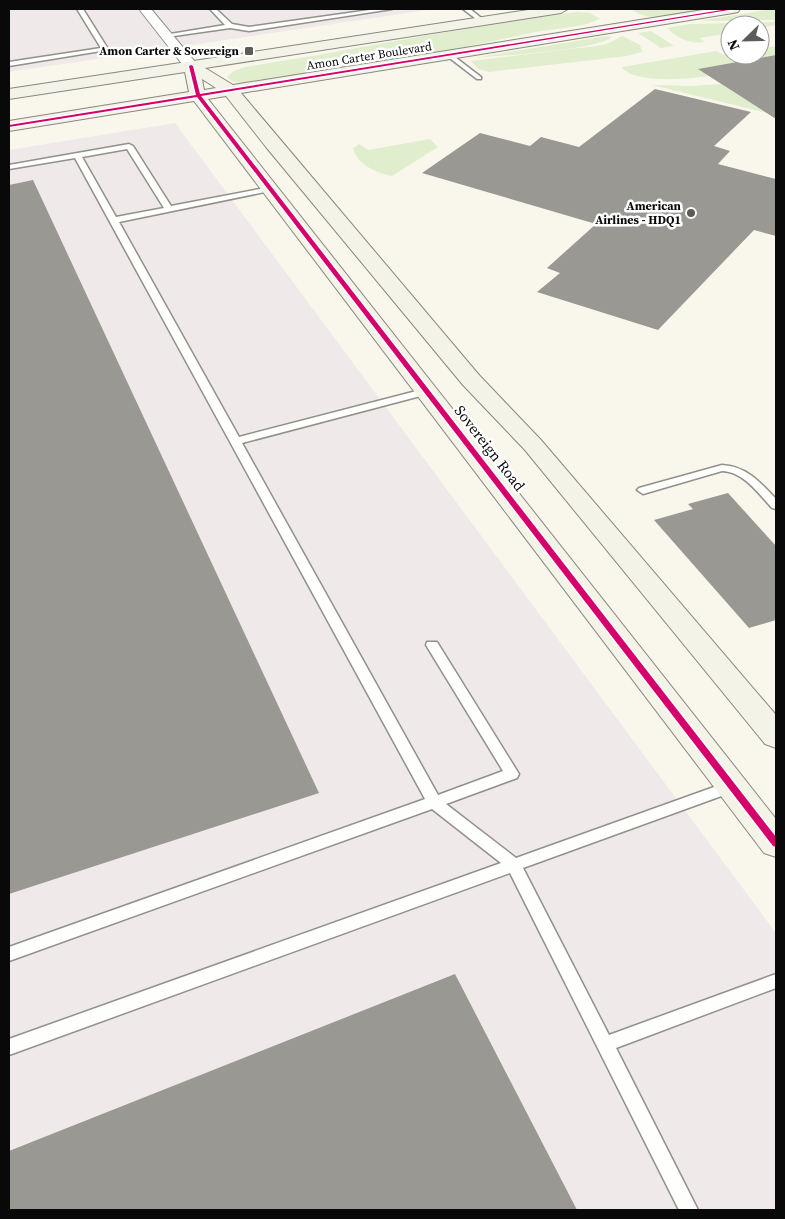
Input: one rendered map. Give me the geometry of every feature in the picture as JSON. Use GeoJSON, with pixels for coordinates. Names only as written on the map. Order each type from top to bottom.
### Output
{"type":"FeatureCollection","features":[{"type":"Feature","properties":{"kind":"street","name":"Sovereign Road"},"geometry":{"type":"LineString","coordinates":[[145,9],[191,66],[260,106],[272,144],[464,373],[533,445],[776,736]]}},
{"type":"Feature","properties":{"kind":"street","name":"Amon Carter Boulevard"},"geometry":{"type":"LineString","coordinates":[[9,94],[561,9]]}},
{"type":"Feature","properties":{"kind":"street","name":"Amon Carter Boulevard"},"geometry":{"type":"LineString","coordinates":[[9,126],[733,9]]}},
{"type":"Feature","properties":{"kind":"street","name":"Sovereign Road"},"geometry":{"type":"LineString","coordinates":[[191,66],[198,96],[776,843]]}},
{"type":"Feature","properties":{"kind":"street"},"geometry":{"type":"LineString","coordinates":[[260,106],[278,92],[291,86],[330,74]]}},
{"type":"Feature","properties":{"kind":"street"},"geometry":{"type":"LineString","coordinates":[[90,113],[131,111],[189,117],[219,131],[245,156]]}},
{"type":"Feature","properties":{"kind":"lane"},"geometry":{"type":"LineString","coordinates":[[9,64],[105,49],[80,9]]}},
{"type":"Feature","properties":{"kind":"lane"},"geometry":{"type":"LineString","coordinates":[[213,9],[230,26]]}},
{"type":"Feature","properties":{"kind":"lane"},"geometry":{"type":"LineString","coordinates":[[167,36],[230,26],[249,29],[389,9]]}},
{"type":"Feature","properties":{"kind":"lane"},"geometry":{"type":"LineString","coordinates":[[466,9],[482,21]]}},
{"type":"Feature","properties":{"kind":"lane"},"geometry":{"type":"LineString","coordinates":[[449,55],[479,78]]}},
{"type":"Feature","properties":{"kind":"lane"},"geometry":{"type":"LineString","coordinates":[[9,167],[128,146],[169,209]]}},
{"type":"Feature","properties":{"kind":"lane"},"geometry":{"type":"LineString","coordinates":[[77,155],[435,803],[514,865],[689,1210]]}},
{"type":"Feature","properties":{"kind":"lane"},"geometry":{"type":"LineString","coordinates":[[114,220],[270,188]]}},
{"type":"Feature","properties":{"kind":"lane"},"geometry":{"type":"LineString","coordinates":[[236,441],[428,391]]}},
{"type":"Feature","properties":{"kind":"lane"},"geometry":{"type":"LineString","coordinates":[[642,490],[722,468],[732,467],[740,471],[776,505]]}},
{"type":"Feature","properties":{"kind":"lane"},"geometry":{"type":"LineString","coordinates":[[9,954],[512,774],[432,645]]}},
{"type":"Feature","properties":{"kind":"lane"},"geometry":{"type":"LineString","coordinates":[[9,1047],[733,786]]}},
{"type":"Feature","properties":{"kind":"lane"},"geometry":{"type":"LineString","coordinates":[[605,1044],[776,982]]}},
{"type":"Feature","properties":{"kind":"shaded area"},"geometry":{"type":"Polygon","coordinates":[[[9,9],[434,9],[9,72],[9,9]]]}},
{"type":"Feature","properties":{"kind":"shaded area"},"geometry":{"type":"Polygon","coordinates":[[[175,123],[776,933],[776,1210],[9,1210],[9,150],[175,123]]]}},
{"type":"Feature","properties":{"kind":"green space"},"geometry":{"type":"Polygon","coordinates":[[[635,9],[702,9],[649,17],[634,11],[635,9]]]}},
{"type":"Feature","properties":{"kind":"green space"},"geometry":{"type":"Polygon","coordinates":[[[776,9],[776,20],[770,20],[770,15],[736,15],[776,9]]]}},
{"type":"Feature","properties":{"kind":"green space"},"geometry":{"type":"Polygon","coordinates":[[[577,12],[590,13],[600,19],[584,25],[536,32],[455,49],[259,82],[242,83],[227,77],[234,71],[245,67],[494,24],[577,12]]]}},
{"type":"Feature","properties":{"kind":"green space"},"geometry":{"type":"Polygon","coordinates":[[[720,18],[720,21],[699,21],[720,18]]]}},
{"type":"Feature","properties":{"kind":"green space"},"geometry":{"type":"Polygon","coordinates":[[[770,22],[776,22],[776,25],[770,26],[770,22]]]}},
{"type":"Feature","properties":{"kind":"green space"},"geometry":{"type":"Polygon","coordinates":[[[720,23],[720,35],[699,38],[705,42],[694,42],[684,40],[667,28],[690,24],[720,23]]]}},
{"type":"Feature","properties":{"kind":"green space"},"geometry":{"type":"Polygon","coordinates":[[[651,31],[673,46],[661,48],[638,33],[651,31]]]}},
{"type":"Feature","properties":{"kind":"green space"},"geometry":{"type":"Polygon","coordinates":[[[607,36],[612,37],[603,42],[568,49],[473,58],[607,36]]]}},
{"type":"Feature","properties":{"kind":"green space"},"geometry":{"type":"Polygon","coordinates":[[[622,36],[640,45],[642,52],[627,56],[489,72],[478,69],[471,61],[596,46],[607,44],[622,36]]]}},
{"type":"Feature","properties":{"kind":"green space"},"geometry":{"type":"Polygon","coordinates":[[[776,46],[776,55],[770,56],[770,47],[776,46]]]}},
{"type":"Feature","properties":{"kind":"green space"},"geometry":{"type":"Polygon","coordinates":[[[716,51],[720,53],[721,65],[699,69],[709,76],[677,79],[649,78],[637,76],[622,67],[716,51]]]}},
{"type":"Feature","properties":{"kind":"green space"},"geometry":{"type":"Polygon","coordinates":[[[721,84],[767,113],[652,85],[689,86],[721,84]]]}},
{"type":"Feature","properties":{"kind":"green space"},"geometry":{"type":"Polygon","coordinates":[[[430,139],[438,147],[392,176],[380,173],[363,164],[353,148],[359,144],[368,150],[430,139]]]}},
{"type":"Feature","properties":{"kind":"building"},"geometry":{"type":"Polygon","coordinates":[[[776,55],[776,119],[698,69],[720,65],[770,65],[770,56],[776,55]]]}},
{"type":"Feature","properties":{"kind":"building","name":"American Airlines - HDQ1"},"geometry":{"type":"Polygon","coordinates":[[[655,89],[751,112],[714,146],[730,151],[718,164],[776,179],[776,236],[754,230],[658,330],[537,292],[560,273],[547,268],[596,224],[422,173],[480,133],[530,146],[541,137],[579,147],[655,89]]]}},
{"type":"Feature","properties":{"kind":"building"},"geometry":{"type":"Polygon","coordinates":[[[33,180],[319,793],[9,894],[9,185],[33,180]]]}},
{"type":"Feature","properties":{"kind":"building"},"geometry":{"type":"Polygon","coordinates":[[[728,493],[776,546],[776,620],[749,628],[654,520],[693,509],[688,504],[728,493]]]}},
{"type":"Feature","properties":{"kind":"building"},"geometry":{"type":"Polygon","coordinates":[[[455,974],[577,1210],[9,1210],[9,1151],[455,974]]]}},
{"type":"Feature","properties":{"kind":"cycle path"},"geometry":{"type":"LineString","coordinates":[[9,126],[733,9]]}},
{"type":"Feature","properties":{"kind":"cycle path"},"geometry":{"type":"LineString","coordinates":[[191,66],[198,96],[776,843]]}},
{"type":"Feature","properties":{"kind":"place","name":"Amon Carter & Sovereign"},"geometry":{"type":"Point","coordinates":[249,51]}},
{"type":"Feature","properties":{"kind":"place","name":"American Airlines - HDQ1"},"geometry":{"type":"Point","coordinates":[691,213]}}]}
